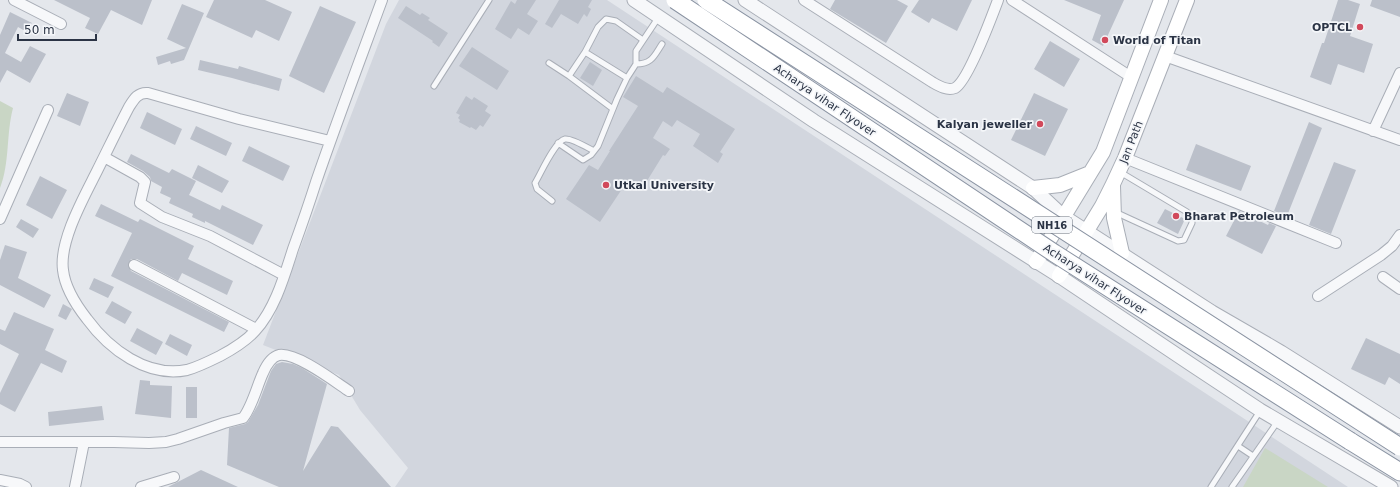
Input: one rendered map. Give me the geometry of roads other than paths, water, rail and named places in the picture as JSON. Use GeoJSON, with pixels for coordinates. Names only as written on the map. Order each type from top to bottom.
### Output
{"type":"FeatureCollection","features":[{"type":"Feature","properties":{"kind":"highway","name":"Acharya vihar Flyover"},"geometry":{"type":"LineString","coordinates":[[675,0],[1054,253],[1400,472]]}},
{"type":"Feature","properties":{"kind":"highway","name":"Acharya vihar Flyover"},"geometry":{"type":"LineString","coordinates":[[706,0],[1011,198],[1400,447]]}},
{"type":"Feature","properties":{"kind":"main road","name":"Jan Path"},"geometry":{"type":"LineString","coordinates":[[1036,262],[1102,152],[1161,0]]}},
{"type":"Feature","properties":{"kind":"main road","name":"Jan Path"},"geometry":{"type":"LineString","coordinates":[[1059,276],[1102,206],[1116,178],[1187,0]]}},
{"type":"Feature","properties":{"kind":"main road"},"geometry":{"type":"LineString","coordinates":[[1033,188],[1060,185],[1090,173]]}},
{"type":"Feature","properties":{"kind":"main road"},"geometry":{"type":"LineString","coordinates":[[1116,178],[1114,212],[1122,253]]}},
{"type":"Feature","properties":{"kind":"street"},"geometry":{"type":"LineString","coordinates":[[14,0],[61,24]]}},
{"type":"Feature","properties":{"kind":"street"},"geometry":{"type":"LineString","coordinates":[[330,141],[239,119],[144,93],[136,97],[129,107],[104,157],[70,229],[63,254],[62,270],[66,284],[83,314],[96,331],[114,348],[131,359],[147,366],[165,371],[187,370],[210,362],[235,348],[256,329],[276,295],[284,275],[330,141],[382,0]]}},
{"type":"Feature","properties":{"kind":"street"},"geometry":{"type":"LineString","coordinates":[[634,0],[814,121],[1059,276],[1192,365],[1216,379],[1260,410],[1390,487]]}},
{"type":"Feature","properties":{"kind":"street"},"geometry":{"type":"LineString","coordinates":[[745,0],[1033,188],[1063,216],[1212,312],[1281,352],[1400,427]]}},
{"type":"Feature","properties":{"kind":"street"},"geometry":{"type":"LineString","coordinates":[[804,0],[932,82],[944,88],[954,88],[961,84],[972,63],[998,0]]}},
{"type":"Feature","properties":{"kind":"street"},"geometry":{"type":"LineString","coordinates":[[1012,0],[1131,77]]}},
{"type":"Feature","properties":{"kind":"street"},"geometry":{"type":"LineString","coordinates":[[1165,56],[1400,140]]}},
{"type":"Feature","properties":{"kind":"street"},"geometry":{"type":"LineString","coordinates":[[1373,131],[1400,73]]}},
{"type":"Feature","properties":{"kind":"street"},"geometry":{"type":"LineString","coordinates":[[0,219],[3,205],[48,110]]}},
{"type":"Feature","properties":{"kind":"street"},"geometry":{"type":"LineString","coordinates":[[104,157],[140,177],[145,182],[140,203],[162,217],[210,236],[284,275]]}},
{"type":"Feature","properties":{"kind":"street"},"geometry":{"type":"LineString","coordinates":[[1125,158],[1336,243]]}},
{"type":"Feature","properties":{"kind":"street"},"geometry":{"type":"LineString","coordinates":[[1318,296],[1381,255],[1392,246],[1400,235]]}},
{"type":"Feature","properties":{"kind":"street"},"geometry":{"type":"LineString","coordinates":[[134,265],[256,329]]}},
{"type":"Feature","properties":{"kind":"street"},"geometry":{"type":"LineString","coordinates":[[1383,277],[1400,289]]}},
{"type":"Feature","properties":{"kind":"street"},"geometry":{"type":"LineString","coordinates":[[0,442],[149,443],[178,440],[224,423],[243,418],[249,409],[265,369],[270,361],[280,355],[300,360],[349,390]]}},
{"type":"Feature","properties":{"kind":"street"},"geometry":{"type":"LineString","coordinates":[[75,487],[84,442]]}},
{"type":"Feature","properties":{"kind":"street"},"geometry":{"type":"LineString","coordinates":[[141,487],[174,477]]}},
{"type":"Feature","properties":{"kind":"street"},"geometry":{"type":"LineString","coordinates":[[0,480],[20,484],[26,487]]}},
{"type":"Feature","properties":{"kind":"lane"},"geometry":{"type":"LineString","coordinates":[[434,86],[489,0]]}},
{"type":"Feature","properties":{"kind":"lane"},"geometry":{"type":"LineString","coordinates":[[558,143],[583,160],[591,155],[598,146],[627,78],[636,64],[636,51],[659,17]]}},
{"type":"Feature","properties":{"kind":"lane"},"geometry":{"type":"LineString","coordinates":[[569,76],[585,52],[598,27],[606,19],[616,22],[643,40]]}},
{"type":"Feature","properties":{"kind":"lane"},"geometry":{"type":"LineString","coordinates":[[636,64],[648,62],[652,59],[662,44]]}},
{"type":"Feature","properties":{"kind":"lane"},"geometry":{"type":"LineString","coordinates":[[585,52],[627,78]]}},
{"type":"Feature","properties":{"kind":"lane"},"geometry":{"type":"LineString","coordinates":[[549,63],[613,109]]}},
{"type":"Feature","properties":{"kind":"lane"},"geometry":{"type":"LineString","coordinates":[[552,201],[537,189],[535,183],[558,143],[566,139],[571,140],[594,151]]}},
{"type":"Feature","properties":{"kind":"lane"},"geometry":{"type":"LineString","coordinates":[[1114,212],[1178,241],[1184,240],[1192,223],[1192,220],[1187,212],[1116,178]]}},
{"type":"Feature","properties":{"kind":"lane"},"geometry":{"type":"LineString","coordinates":[[1211,487],[1260,410]]}},
{"type":"Feature","properties":{"kind":"lane"},"geometry":{"type":"LineString","coordinates":[[1232,487],[1278,420]]}},
{"type":"Feature","properties":{"kind":"lane"},"geometry":{"type":"LineString","coordinates":[[1238,446],[1253,456]]}},
{"type":"Feature","properties":{"kind":"place","name":"OPTCL"},"geometry":{"type":"Point","coordinates":[1360,27]}},
{"type":"Feature","properties":{"kind":"place","name":"World of Titan"},"geometry":{"type":"Point","coordinates":[1105,40]}},
{"type":"Feature","properties":{"kind":"place","name":"Kalyan jeweller"},"geometry":{"type":"Point","coordinates":[1040,124]}},
{"type":"Feature","properties":{"kind":"place","name":"Utkal University"},"geometry":{"type":"Point","coordinates":[606,185]}},
{"type":"Feature","properties":{"kind":"place","name":"Bharat Petroleum"},"geometry":{"type":"Point","coordinates":[1176,216]}}]}
